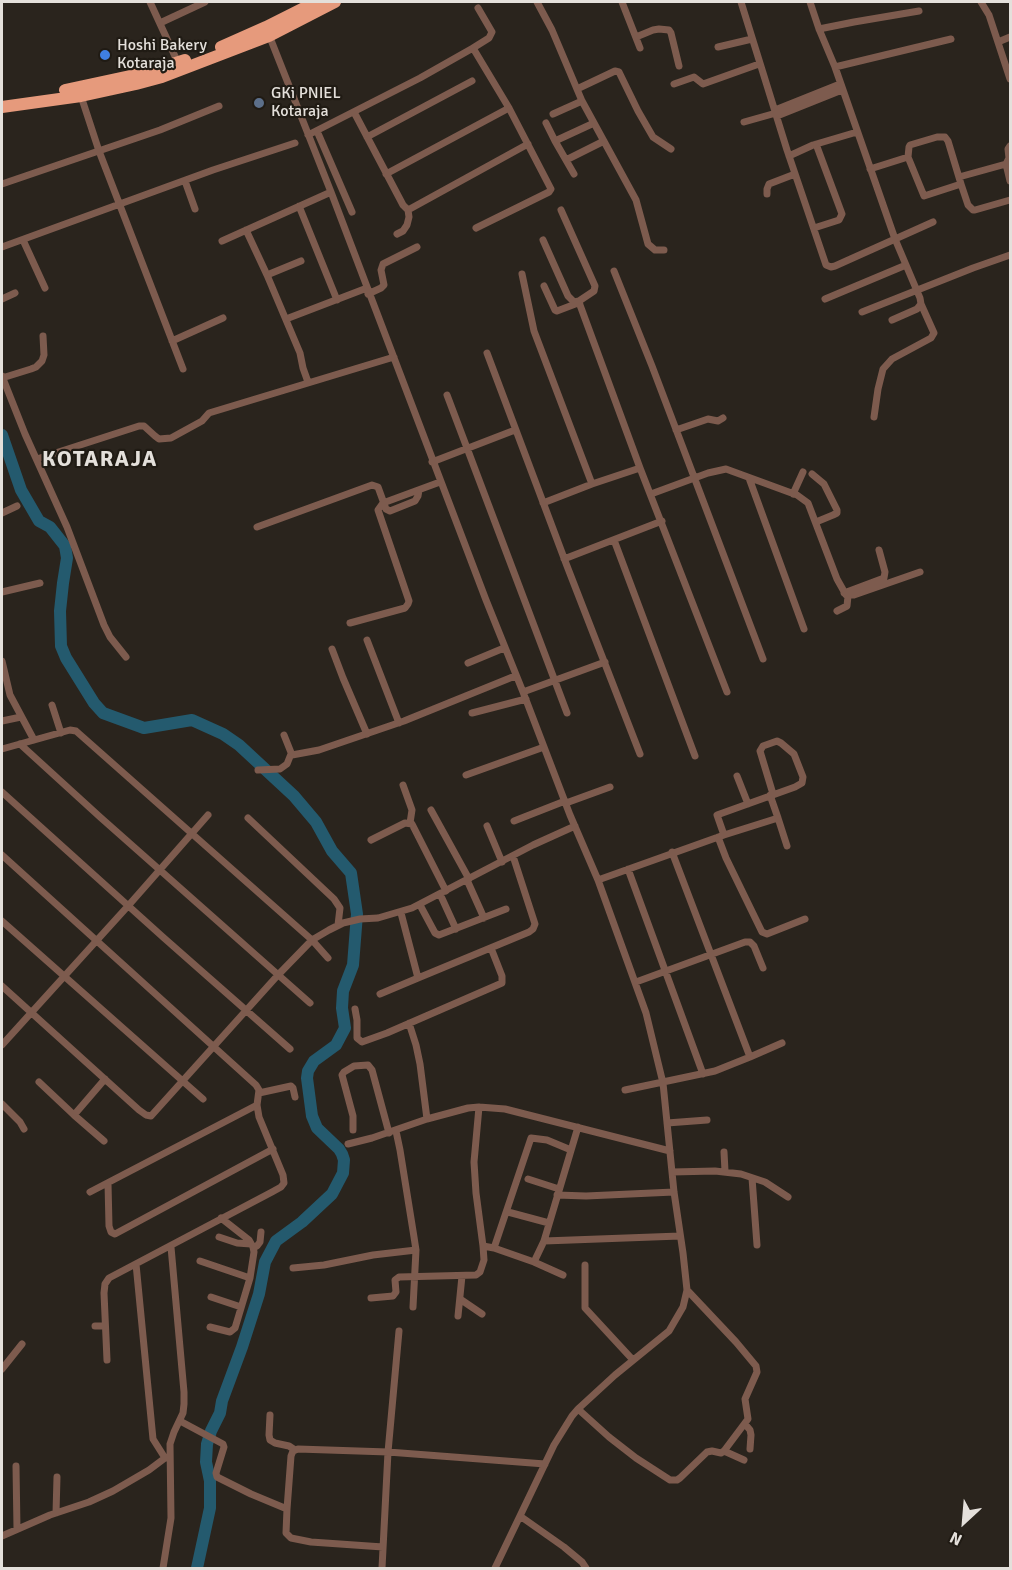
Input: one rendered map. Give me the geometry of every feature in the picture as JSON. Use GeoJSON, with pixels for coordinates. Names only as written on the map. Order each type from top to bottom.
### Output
{"type":"FeatureCollection","features":[{"type":"Feature","properties":{"kind":"highway"},"geometry":{"type":"LineString","coordinates":[[268,31],[316,2]]}},
{"type":"Feature","properties":{"kind":"highway"},"geometry":{"type":"LineString","coordinates":[[2,107],[136,84],[335,2]]}},
{"type":"Feature","properties":{"kind":"highway"},"geometry":{"type":"LineString","coordinates":[[2,99],[80,92]]}},
{"type":"Feature","properties":{"kind":"street"},"geometry":{"type":"LineString","coordinates":[[150,2],[180,66]]}},
{"type":"Feature","properties":{"kind":"street"},"geometry":{"type":"LineString","coordinates":[[160,23],[205,2]]}},
{"type":"Feature","properties":{"kind":"street"},"geometry":{"type":"LineString","coordinates":[[537,2],[552,30],[582,101],[636,200],[648,244],[655,250],[664,250]]}},
{"type":"Feature","properties":{"kind":"street"},"geometry":{"type":"LineString","coordinates":[[622,2],[640,48]]}},
{"type":"Feature","properties":{"kind":"street"},"geometry":{"type":"LineString","coordinates":[[741,2],[822,257],[828,267],[835,266],[933,222]]}},
{"type":"Feature","properties":{"kind":"street"},"geometry":{"type":"LineString","coordinates":[[810,2],[895,239],[921,304],[934,329],[931,338],[892,359],[883,369],[874,417]]}},
{"type":"Feature","properties":{"kind":"street"},"geometry":{"type":"LineString","coordinates":[[981,2],[989,15],[1011,79]]}},
{"type":"Feature","properties":{"kind":"street"},"geometry":{"type":"LineString","coordinates":[[308,135],[489,39],[492,32],[478,8]]}},
{"type":"Feature","properties":{"kind":"street"},"geometry":{"type":"LineString","coordinates":[[819,29],[919,11]]}},
{"type":"Feature","properties":{"kind":"street"},"geometry":{"type":"LineString","coordinates":[[636,37],[653,30],[669,30],[679,66]]}},
{"type":"Feature","properties":{"kind":"street"},"geometry":{"type":"LineString","coordinates":[[268,31],[504,648],[598,880],[636,982],[653,1038],[663,1083],[687,1290],[683,1307],[669,1331],[578,1408],[544,1464],[495,1569]]}},
{"type":"Feature","properties":{"kind":"street"},"geometry":{"type":"LineString","coordinates":[[998,42],[1011,37]]}},
{"type":"Feature","properties":{"kind":"street"},"geometry":{"type":"LineString","coordinates":[[718,47],[752,39]]}},
{"type":"Feature","properties":{"kind":"street"},"geometry":{"type":"LineString","coordinates":[[835,67],[951,39]]}},
{"type":"Feature","properties":{"kind":"street"},"geometry":{"type":"LineString","coordinates":[[473,48],[509,108],[551,187],[550,190],[476,228]]}},
{"type":"Feature","properties":{"kind":"street"},"geometry":{"type":"LineString","coordinates":[[674,84],[694,77],[703,84],[759,64]]}},
{"type":"Feature","properties":{"kind":"street"},"geometry":{"type":"LineString","coordinates":[[577,89],[615,71],[619,72],[653,137],[671,149]]}},
{"type":"Feature","properties":{"kind":"street"},"geometry":{"type":"LineString","coordinates":[[367,137],[472,81]]}},
{"type":"Feature","properties":{"kind":"street"},"geometry":{"type":"LineString","coordinates":[[744,122],[776,113],[841,87]]}},
{"type":"Feature","properties":{"kind":"street"},"geometry":{"type":"LineString","coordinates":[[80,92],[99,151],[183,369]]}},
{"type":"Feature","properties":{"kind":"street"},"geometry":{"type":"LineString","coordinates":[[553,114],[582,101]]}},
{"type":"Feature","properties":{"kind":"street"},"geometry":{"type":"LineString","coordinates":[[2,184],[160,130],[219,106]]}},
{"type":"Feature","properties":{"kind":"street"},"geometry":{"type":"LineString","coordinates":[[386,174],[509,108]]}},
{"type":"Feature","properties":{"kind":"street"},"geometry":{"type":"LineString","coordinates":[[354,112],[403,205],[408,210],[407,225],[397,234]]}},
{"type":"Feature","properties":{"kind":"street"},"geometry":{"type":"LineString","coordinates":[[546,123],[574,174]]}},
{"type":"Feature","properties":{"kind":"street"},"geometry":{"type":"LineString","coordinates":[[555,141],[594,123]]}},
{"type":"Feature","properties":{"kind":"street"},"geometry":{"type":"LineString","coordinates":[[317,131],[352,212]]}},
{"type":"Feature","properties":{"kind":"street"},"geometry":{"type":"LineString","coordinates":[[789,156],[816,144],[857,132]]}},
{"type":"Feature","properties":{"kind":"street"},"geometry":{"type":"LineString","coordinates":[[1011,146],[1008,149],[1010,158],[1006,164],[960,181],[924,196],[908,157],[910,145],[945,137],[948,141],[960,181],[968,205],[973,210],[1011,200]]}},
{"type":"Feature","properties":{"kind":"street"},"geometry":{"type":"LineString","coordinates":[[566,160],[604,141]]}},
{"type":"Feature","properties":{"kind":"street"},"geometry":{"type":"LineString","coordinates":[[2,247],[295,143]]}},
{"type":"Feature","properties":{"kind":"street"},"geometry":{"type":"LineString","coordinates":[[408,210],[528,144]]}},
{"type":"Feature","properties":{"kind":"street"},"geometry":{"type":"LineString","coordinates":[[814,228],[839,220],[842,214],[816,144]]}},
{"type":"Feature","properties":{"kind":"street"},"geometry":{"type":"LineString","coordinates":[[870,169],[908,157]]}},
{"type":"Feature","properties":{"kind":"street"},"geometry":{"type":"LineString","coordinates":[[1006,164],[1011,180]]}},
{"type":"Feature","properties":{"kind":"street"},"geometry":{"type":"LineString","coordinates":[[767,194],[769,184],[795,174]]}},
{"type":"Feature","properties":{"kind":"street"},"geometry":{"type":"LineString","coordinates":[[185,181],[195,209]]}},
{"type":"Feature","properties":{"kind":"street"},"geometry":{"type":"LineString","coordinates":[[222,241],[331,192]]}},
{"type":"Feature","properties":{"kind":"street"},"geometry":{"type":"LineString","coordinates":[[298,206],[337,300]]}},
{"type":"Feature","properties":{"kind":"street"},"geometry":{"type":"LineString","coordinates":[[544,286],[557,311],[579,302],[594,291],[595,286],[561,210]]}},
{"type":"Feature","properties":{"kind":"street"},"geometry":{"type":"LineString","coordinates":[[246,230],[300,353],[308,382]]}},
{"type":"Feature","properties":{"kind":"street"},"geometry":{"type":"LineString","coordinates":[[23,240],[45,288]]}},
{"type":"Feature","properties":{"kind":"street"},"geometry":{"type":"LineString","coordinates":[[543,240],[567,294],[572,300],[579,302]]}},
{"type":"Feature","properties":{"kind":"street"},"geometry":{"type":"LineString","coordinates":[[286,319],[337,300],[381,288],[384,285],[381,270],[383,264],[417,247]]}},
{"type":"Feature","properties":{"kind":"street"},"geometry":{"type":"LineString","coordinates":[[862,312],[1011,255]]}},
{"type":"Feature","properties":{"kind":"street"},"geometry":{"type":"LineString","coordinates":[[267,275],[301,261]]}},
{"type":"Feature","properties":{"kind":"street"},"geometry":{"type":"LineString","coordinates":[[825,299],[906,264]]}},
{"type":"Feature","properties":{"kind":"street"},"geometry":{"type":"LineString","coordinates":[[614,271],[764,659]]}},
{"type":"Feature","properties":{"kind":"street"},"geometry":{"type":"LineString","coordinates":[[522,274],[534,331],[592,484]]}},
{"type":"Feature","properties":{"kind":"street"},"geometry":{"type":"LineString","coordinates":[[2,299],[15,293]]}},
{"type":"Feature","properties":{"kind":"street"},"geometry":{"type":"LineString","coordinates":[[579,302],[640,468],[727,692]]}},
{"type":"Feature","properties":{"kind":"street"},"geometry":{"type":"LineString","coordinates":[[892,320],[914,311],[921,304]]}},
{"type":"Feature","properties":{"kind":"street"},"geometry":{"type":"LineString","coordinates":[[172,341],[223,318]]}},
{"type":"Feature","properties":{"kind":"street"},"geometry":{"type":"LineString","coordinates":[[43,336],[42,361],[36,367],[2,377],[67,527],[104,625],[110,638],[126,657]]}},
{"type":"Feature","properties":{"kind":"street"},"geometry":{"type":"LineString","coordinates":[[487,353],[640,754]]}},
{"type":"Feature","properties":{"kind":"street"},"geometry":{"type":"LineString","coordinates":[[37,459],[139,426],[144,426],[159,438],[171,438],[202,421],[209,413],[394,357]]}},
{"type":"Feature","properties":{"kind":"street"},"geometry":{"type":"LineString","coordinates":[[447,395],[567,713]]}},
{"type":"Feature","properties":{"kind":"street"},"geometry":{"type":"LineString","coordinates":[[676,430],[708,419],[718,421],[723,418]]}},
{"type":"Feature","properties":{"kind":"street"},"geometry":{"type":"LineString","coordinates":[[432,462],[515,430]]}},
{"type":"Feature","properties":{"kind":"street"},"geometry":{"type":"LineString","coordinates":[[543,503],[640,468]]}},
{"type":"Feature","properties":{"kind":"street"},"geometry":{"type":"LineString","coordinates":[[651,494],[708,472],[726,469],[802,498],[808,503],[846,595],[847,606],[837,611]]}},
{"type":"Feature","properties":{"kind":"street"},"geometry":{"type":"LineString","coordinates":[[793,494],[803,472]]}},
{"type":"Feature","properties":{"kind":"street"},"geometry":{"type":"LineString","coordinates":[[812,474],[824,484],[837,510],[837,513],[816,522]]}},
{"type":"Feature","properties":{"kind":"street"},"geometry":{"type":"LineString","coordinates":[[748,478],[804,629]]}},
{"type":"Feature","properties":{"kind":"street"},"geometry":{"type":"LineString","coordinates":[[257,527],[372,485],[378,487],[386,509],[390,511],[415,501],[419,490],[440,482]]}},
{"type":"Feature","properties":{"kind":"street"},"geometry":{"type":"LineString","coordinates":[[350,623],[405,608],[409,601],[378,510],[383,502]]}},
{"type":"Feature","properties":{"kind":"street"},"geometry":{"type":"LineString","coordinates":[[2,513],[17,506]]}},
{"type":"Feature","properties":{"kind":"street"},"geometry":{"type":"LineString","coordinates":[[564,559],[662,521]]}},
{"type":"Feature","properties":{"kind":"street"},"geometry":{"type":"LineString","coordinates":[[614,540],[695,756]]}},
{"type":"Feature","properties":{"kind":"street"},"geometry":{"type":"LineString","coordinates":[[846,595],[884,578],[885,572],[879,550]]}},
{"type":"Feature","properties":{"kind":"street"},"geometry":{"type":"LineString","coordinates":[[846,595],[920,572]]}},
{"type":"Feature","properties":{"kind":"street"},"geometry":{"type":"LineString","coordinates":[[2,592],[40,583]]}},
{"type":"Feature","properties":{"kind":"street"},"geometry":{"type":"LineString","coordinates":[[367,640],[399,723]]}},
{"type":"Feature","properties":{"kind":"street"},"geometry":{"type":"LineString","coordinates":[[468,663],[504,648]]}},
{"type":"Feature","properties":{"kind":"street"},"geometry":{"type":"LineString","coordinates":[[332,649],[367,734]]}},
{"type":"Feature","properties":{"kind":"street"},"geometry":{"type":"LineString","coordinates":[[2,661],[2,670],[10,695],[34,740]]}},
{"type":"Feature","properties":{"kind":"street"},"geometry":{"type":"LineString","coordinates":[[472,713],[524,695],[555,680],[605,662]]}},
{"type":"Feature","properties":{"kind":"street"},"geometry":{"type":"LineString","coordinates":[[291,754],[319,750],[399,723],[515,676]]}},
{"type":"Feature","properties":{"kind":"street"},"geometry":{"type":"LineString","coordinates":[[2,696],[10,695]]}},
{"type":"Feature","properties":{"kind":"street"},"geometry":{"type":"LineString","coordinates":[[52,705],[61,733]]}},
{"type":"Feature","properties":{"kind":"street"},"geometry":{"type":"LineString","coordinates":[[2,721],[21,717]]}},
{"type":"Feature","properties":{"kind":"street"},"geometry":{"type":"LineString","coordinates":[[2,749],[74,730],[312,940],[328,958]]}},
{"type":"Feature","properties":{"kind":"street"},"geometry":{"type":"LineString","coordinates":[[258,770],[280,769],[286,764],[291,754],[284,735]]}},
{"type":"Feature","properties":{"kind":"street"},"geometry":{"type":"LineString","coordinates":[[787,846],[778,819],[772,795],[760,752],[763,746],[777,741],[794,754],[803,780],[795,787],[772,795],[717,815],[726,858],[762,932],[767,934],[805,918]]}},
{"type":"Feature","properties":{"kind":"street"},"geometry":{"type":"LineString","coordinates":[[20,744],[310,1003]]}},
{"type":"Feature","properties":{"kind":"street"},"geometry":{"type":"LineString","coordinates":[[466,775],[544,747]]}},
{"type":"Feature","properties":{"kind":"street"},"geometry":{"type":"LineString","coordinates":[[737,776],[748,804]]}},
{"type":"Feature","properties":{"kind":"street"},"geometry":{"type":"LineString","coordinates":[[403,785],[412,810],[410,823],[415,829],[443,892],[456,929]]}},
{"type":"Feature","properties":{"kind":"street"},"geometry":{"type":"LineString","coordinates":[[514,821],[610,787]]}},
{"type":"Feature","properties":{"kind":"street"},"geometry":{"type":"LineString","coordinates":[[2,792],[291,1049]]}},
{"type":"Feature","properties":{"kind":"street"},"geometry":{"type":"LineString","coordinates":[[432,810],[468,879],[484,918]]}},
{"type":"Feature","properties":{"kind":"street"},"geometry":{"type":"LineString","coordinates":[[2,1045],[208,815]]}},
{"type":"Feature","properties":{"kind":"street"},"geometry":{"type":"LineString","coordinates":[[248,818],[334,899],[340,908],[341,924]]}},
{"type":"Feature","properties":{"kind":"street"},"geometry":{"type":"LineString","coordinates":[[598,880],[672,852],[778,819]]}},
{"type":"Feature","properties":{"kind":"street"},"geometry":{"type":"LineString","coordinates":[[371,840],[405,823],[410,823]]}},
{"type":"Feature","properties":{"kind":"street"},"geometry":{"type":"LineString","coordinates":[[487,826],[502,861]]}},
{"type":"Feature","properties":{"kind":"street"},"geometry":{"type":"LineString","coordinates":[[2,986],[139,1110],[149,1116],[154,1114],[213,1046],[312,940],[341,924],[401,913],[420,905],[533,845],[575,826]]}},
{"type":"Feature","properties":{"kind":"street"},"geometry":{"type":"LineString","coordinates":[[672,852],[750,1058]]}},
{"type":"Feature","properties":{"kind":"street"},"geometry":{"type":"LineString","coordinates":[[2,855],[256,1085],[259,1090],[257,1105],[259,1117],[284,1175],[284,1183],[281,1187],[109,1278],[105,1284],[107,1360]]}},
{"type":"Feature","properties":{"kind":"street"},"geometry":{"type":"LineString","coordinates":[[380,994],[529,932],[535,926],[513,856]]}},
{"type":"Feature","properties":{"kind":"street"},"geometry":{"type":"LineString","coordinates":[[628,868],[703,1074]]}},
{"type":"Feature","properties":{"kind":"street"},"geometry":{"type":"LineString","coordinates":[[420,905],[436,934],[443,935],[506,909]]}},
{"type":"Feature","properties":{"kind":"street"},"geometry":{"type":"LineString","coordinates":[[401,913],[418,978]]}},
{"type":"Feature","properties":{"kind":"street"},"geometry":{"type":"LineString","coordinates":[[2,921],[203,1099]]}},
{"type":"Feature","properties":{"kind":"street"},"geometry":{"type":"LineString","coordinates":[[636,982],[740,943],[750,942],[754,946],[763,968]]}},
{"type":"Feature","properties":{"kind":"street"},"geometry":{"type":"LineString","coordinates":[[355,1009],[357,1038],[362,1042],[502,984],[502,976],[490,948]]}},
{"type":"Feature","properties":{"kind":"street"},"geometry":{"type":"LineString","coordinates":[[409,1023],[420,1064],[428,1119]]}},
{"type":"Feature","properties":{"kind":"street"},"geometry":{"type":"LineString","coordinates":[[625,1090],[716,1071],[782,1044]]}},
{"type":"Feature","properties":{"kind":"street"},"geometry":{"type":"LineString","coordinates":[[353,1130],[353,1116],[342,1075],[354,1066],[368,1065],[372,1070],[392,1132],[409,1198],[416,1250],[413,1307]]}},
{"type":"Feature","properties":{"kind":"street"},"geometry":{"type":"LineString","coordinates":[[74,1115],[105,1079]]}},
{"type":"Feature","properties":{"kind":"street"},"geometry":{"type":"LineString","coordinates":[[39,1082],[104,1140]]}},
{"type":"Feature","properties":{"kind":"street"},"geometry":{"type":"LineString","coordinates":[[259,1094],[290,1086],[293,1088],[295,1097]]}},
{"type":"Feature","properties":{"kind":"street"},"geometry":{"type":"LineString","coordinates":[[2,1104],[24,1129]]}},
{"type":"Feature","properties":{"kind":"street"},"geometry":{"type":"LineString","coordinates":[[90,1192],[257,1105]]}},
{"type":"Feature","properties":{"kind":"street"},"geometry":{"type":"LineString","coordinates":[[371,1298],[393,1296],[396,1292],[396,1278],[476,1275],[480,1272],[484,1260],[474,1162],[479,1107]]}},
{"type":"Feature","properties":{"kind":"street"},"geometry":{"type":"LineString","coordinates":[[348,1144],[428,1119],[479,1107],[505,1109],[670,1151]]}},
{"type":"Feature","properties":{"kind":"street"},"geometry":{"type":"LineString","coordinates":[[667,1123],[707,1120]]}},
{"type":"Feature","properties":{"kind":"street"},"geometry":{"type":"LineString","coordinates":[[534,1262],[544,1241],[578,1127]]}},
{"type":"Feature","properties":{"kind":"street"},"geometry":{"type":"LineString","coordinates":[[495,1248],[531,1138],[547,1140],[571,1150]]}},
{"type":"Feature","properties":{"kind":"street"},"geometry":{"type":"LineString","coordinates":[[108,1184],[110,1226],[111,1232],[115,1234],[273,1149]]}},
{"type":"Feature","properties":{"kind":"street"},"geometry":{"type":"LineString","coordinates":[[724,1152],[725,1172]]}},
{"type":"Feature","properties":{"kind":"street"},"geometry":{"type":"LineString","coordinates":[[672,1172],[725,1172],[765,1182],[788,1197]]}},
{"type":"Feature","properties":{"kind":"street"},"geometry":{"type":"LineString","coordinates":[[752,1178],[757,1245]]}},
{"type":"Feature","properties":{"kind":"street"},"geometry":{"type":"LineString","coordinates":[[528,1179],[558,1192],[586,1196],[674,1192]]}},
{"type":"Feature","properties":{"kind":"street"},"geometry":{"type":"LineString","coordinates":[[508,1212],[549,1224]]}},
{"type":"Feature","properties":{"kind":"street"},"geometry":{"type":"LineString","coordinates":[[221,1218],[252,1245]]}},
{"type":"Feature","properties":{"kind":"street"},"geometry":{"type":"LineString","coordinates":[[219,1236],[237,1243],[257,1246],[261,1232]]}},
{"type":"Feature","properties":{"kind":"street"},"geometry":{"type":"LineString","coordinates":[[544,1241],[680,1236]]}},
{"type":"Feature","properties":{"kind":"street"},"geometry":{"type":"LineString","coordinates":[[210,1327],[226,1332],[231,1332],[235,1328],[250,1278],[252,1245]]}},
{"type":"Feature","properties":{"kind":"street"},"geometry":{"type":"LineString","coordinates":[[483,1246],[534,1262],[563,1275]]}},
{"type":"Feature","properties":{"kind":"street"},"geometry":{"type":"LineString","coordinates":[[163,1569],[171,1518],[168,1458],[174,1432],[183,1413],[184,1392],[171,1247]]}},
{"type":"Feature","properties":{"kind":"street"},"geometry":{"type":"LineString","coordinates":[[293,1268],[416,1250]]}},
{"type":"Feature","properties":{"kind":"street"},"geometry":{"type":"LineString","coordinates":[[200,1261],[250,1278]]}},
{"type":"Feature","properties":{"kind":"street"},"geometry":{"type":"LineString","coordinates":[[136,1264],[153,1439],[168,1458]]}},
{"type":"Feature","properties":{"kind":"street"},"geometry":{"type":"LineString","coordinates":[[585,1265],[585,1308],[633,1360]]}},
{"type":"Feature","properties":{"kind":"street"},"geometry":{"type":"LineString","coordinates":[[458,1316],[462,1276]]}},
{"type":"Feature","properties":{"kind":"street"},"geometry":{"type":"LineString","coordinates":[[578,1408],[615,1442],[670,1480],[680,1478],[707,1452],[712,1450],[721,1453],[724,1451],[748,1419],[745,1399],[757,1372],[756,1366],[687,1290]]}},
{"type":"Feature","properties":{"kind":"street"},"geometry":{"type":"LineString","coordinates":[[212,1297],[241,1307]]}},
{"type":"Feature","properties":{"kind":"street"},"geometry":{"type":"LineString","coordinates":[[460,1299],[482,1314]]}},
{"type":"Feature","properties":{"kind":"street"},"geometry":{"type":"LineString","coordinates":[[95,1326],[105,1326]]}},
{"type":"Feature","properties":{"kind":"street"},"geometry":{"type":"LineString","coordinates":[[382,1569],[388,1452],[399,1331]]}},
{"type":"Feature","properties":{"kind":"street"},"geometry":{"type":"LineString","coordinates":[[2,1370],[22,1344]]}},
{"type":"Feature","properties":{"kind":"street"},"geometry":{"type":"LineString","coordinates":[[270,1415],[270,1440],[295,1450],[388,1452],[544,1464]]}},
{"type":"Feature","properties":{"kind":"street"},"geometry":{"type":"LineString","coordinates":[[180,1421],[223,1444],[217,1477],[287,1509]]}},
{"type":"Feature","properties":{"kind":"street"},"geometry":{"type":"LineString","coordinates":[[745,1424],[752,1436],[750,1449]]}},
{"type":"Feature","properties":{"kind":"street"},"geometry":{"type":"LineString","coordinates":[[295,1450],[290,1462],[286,1533],[291,1538],[311,1542],[383,1547]]}},
{"type":"Feature","properties":{"kind":"street"},"geometry":{"type":"LineString","coordinates":[[724,1451],[744,1461]]}},
{"type":"Feature","properties":{"kind":"street"},"geometry":{"type":"LineString","coordinates":[[2,1536],[113,1491],[168,1458]]}},
{"type":"Feature","properties":{"kind":"street"},"geometry":{"type":"LineString","coordinates":[[16,1466],[17,1529]]}},
{"type":"Feature","properties":{"kind":"street"},"geometry":{"type":"LineString","coordinates":[[56,1513],[57,1477]]}},
{"type":"Feature","properties":{"kind":"street"},"geometry":{"type":"LineString","coordinates":[[520,1516],[564,1547],[582,1562],[586,1569]]}},
{"type":"Feature","properties":{"kind":"waterway"},"geometry":{"type":"LineString","coordinates":[[2,435],[21,490],[39,521],[50,527],[65,546],[67,558],[60,611],[61,646],[94,703],[103,713],[144,728],[192,720],[223,734],[239,745],[294,796],[316,822],[332,851],[351,873],[357,914],[353,965],[343,991],[342,1008],[345,1028],[336,1045],[314,1061],[307,1078],[312,1116],[317,1128],[342,1154],[343,1173],[332,1194],[302,1222],[276,1241],[265,1262],[259,1294],[222,1401],[220,1413],[207,1444],[206,1462],[210,1481],[210,1508],[197,1568]]}},
{"type":"Feature","properties":{"kind":"place","name":"Hoshi Bakery Kotaraja"},"geometry":{"type":"Point","coordinates":[105,55]}},
{"type":"Feature","properties":{"kind":"place","name":"GKi PNIEL Kotaraja"},"geometry":{"type":"Point","coordinates":[259,103]}},
{"type":"Feature","properties":{"kind":"district","name":"KOTARAJA"},"geometry":{"type":"Point","coordinates":[100,460]}}]}
